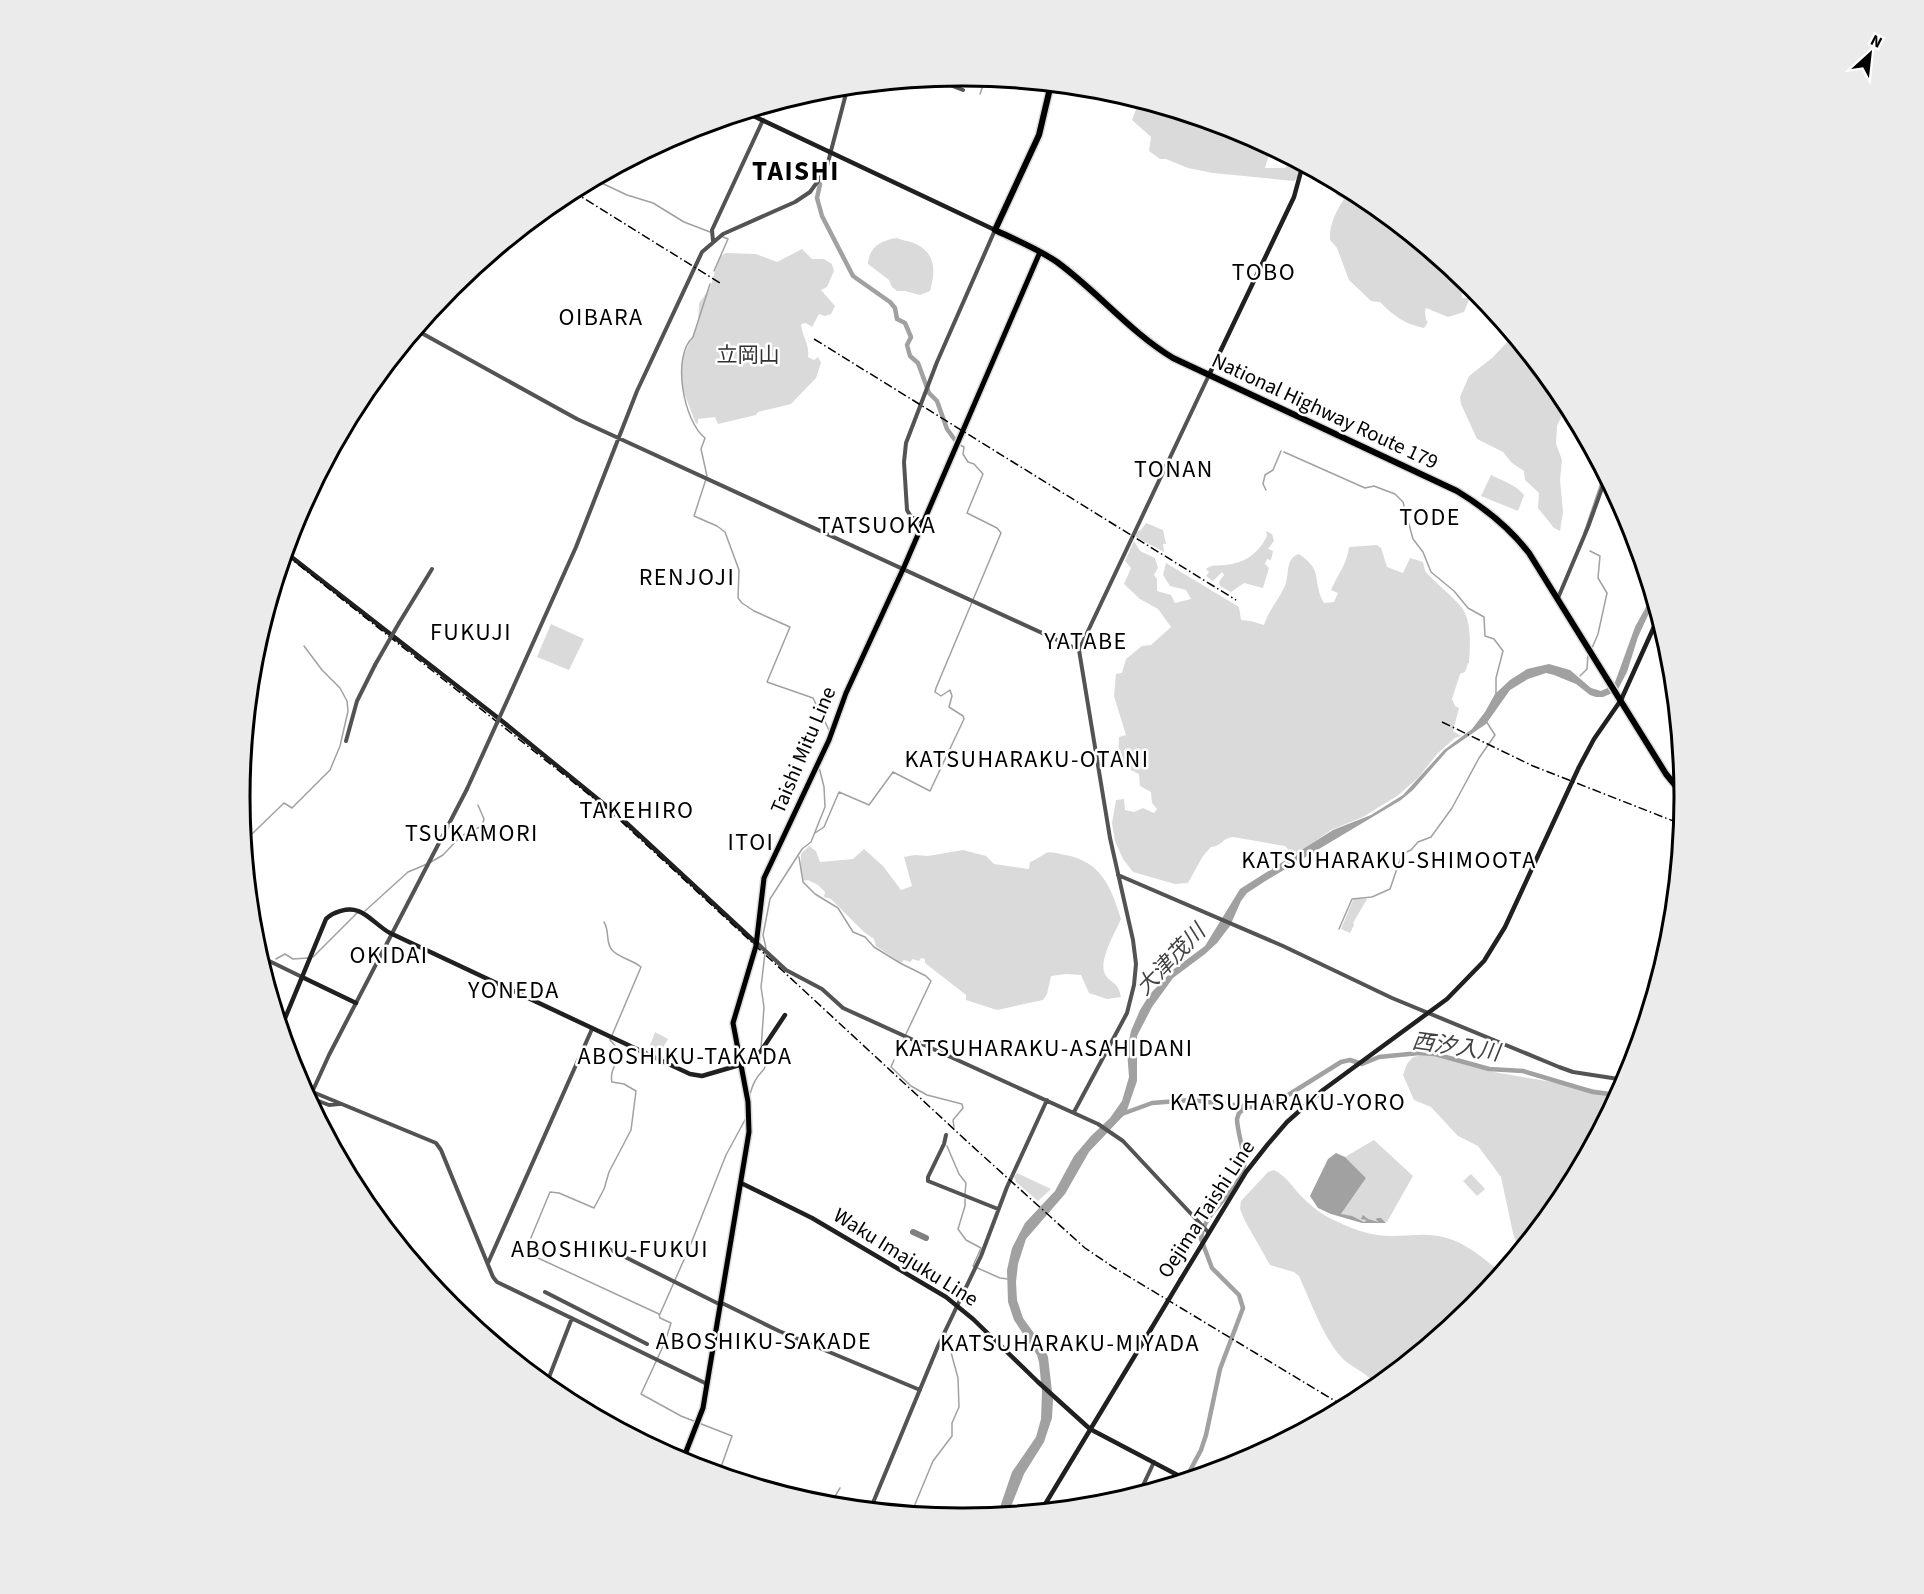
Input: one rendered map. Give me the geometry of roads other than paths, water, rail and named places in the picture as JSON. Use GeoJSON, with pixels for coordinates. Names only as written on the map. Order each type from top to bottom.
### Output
{"type":"FeatureCollection","features":[{"type":"Feature","properties":{"kind":"highway"},"geometry":{"type":"LineString","coordinates":[[995,230],[1039,135],[1049,91]]}},
{"type":"Feature","properties":{"kind":"highway","name":"National Highway Route 179"},"geometry":{"type":"LineString","coordinates":[[995,230],[1040,252],[1067,270],[1153,345],[1178,360],[1439,483],[1476,503],[1499,521],[1522,544],[1558,598],[1673,783]]}},
{"type":"Feature","properties":{"kind":"main road"},"geometry":{"type":"LineString","coordinates":[[755,117],[995,230]]}},
{"type":"Feature","properties":{"kind":"main road"},"geometry":{"type":"LineString","coordinates":[[1209,375],[1294,197],[1301,172]]}},
{"type":"Feature","properties":{"kind":"main road","name":"Taishi Mitu Line"},"geometry":{"type":"LineString","coordinates":[[686,1452],[701,1415],[741,1183],[750,1115],[733,1023],[756,943],[761,888],[768,865],[832,734],[853,676],[904,567],[1040,252]]}},
{"type":"Feature","properties":{"kind":"main road"},"geometry":{"type":"LineString","coordinates":[[292,558],[502,721],[612,811],[756,943]]}},
{"type":"Feature","properties":{"kind":"main road","name":"Oejima Taishi Line"},"geometry":{"type":"LineString","coordinates":[[1046,1503],[1203,1243],[1206,1229],[1274,1137],[1313,1098],[1429,1013],[1471,976],[1498,939],[1529,878],[1579,767],[1619,698],[1653,630]]}},
{"type":"Feature","properties":{"kind":"main road"},"geometry":{"type":"LineString","coordinates":[[285,1017],[324,923],[334,913],[358,911],[392,934],[696,1076],[710,1075],[751,1061],[760,1052],[785,1015]]}},
{"type":"Feature","properties":{"kind":"main road"},"geometry":{"type":"LineString","coordinates":[[302,977],[357,1003]]}},
{"type":"Feature","properties":{"kind":"main road","name":"Waku Imajuku Line"},"geometry":{"type":"LineString","coordinates":[[741,1183],[812,1218],[933,1289],[958,1306],[1090,1430],[1178,1475]]}},
{"type":"Feature","properties":{"kind":"street"},"geometry":{"type":"LineString","coordinates":[[953,86],[963,90]]}},
{"type":"Feature","properties":{"kind":"street"},"geometry":{"type":"LineString","coordinates":[[314,1089],[467,789],[576,547],[638,391],[702,252],[713,241],[734,228],[795,202],[810,192],[826,170],[846,96]]}},
{"type":"Feature","properties":{"kind":"street"},"geometry":{"type":"LineString","coordinates":[[713,241],[712,230],[763,120]]}},
{"type":"Feature","properties":{"kind":"street"},"geometry":{"type":"LineString","coordinates":[[923,522],[911,517],[907,510],[904,462],[906,443],[932,373],[995,230]]}},
{"type":"Feature","properties":{"kind":"street"},"geometry":{"type":"LineString","coordinates":[[422,334],[618,438],[904,567],[1079,650]]}},
{"type":"Feature","properties":{"kind":"street"},"geometry":{"type":"LineString","coordinates":[[1074,1112],[1124,1021],[1136,974],[1135,948],[1118,875],[1079,650],[1209,375]]}},
{"type":"Feature","properties":{"kind":"street"},"geometry":{"type":"LineString","coordinates":[[1558,598],[1602,487]]}},
{"type":"Feature","properties":{"kind":"street"},"geometry":{"type":"LineString","coordinates":[[346,741],[353,712],[364,686],[432,569]]}},
{"type":"Feature","properties":{"kind":"street"},"geometry":{"type":"LineString","coordinates":[[1118,875],[1429,1013],[1559,1067],[1573,1072],[1615,1078]]}},
{"type":"Feature","properties":{"kind":"street"},"geometry":{"type":"LineString","coordinates":[[756,943],[786,970],[822,989],[843,1008],[938,1053],[1074,1112],[1113,1133],[1124,1141],[1206,1229]]}},
{"type":"Feature","properties":{"kind":"street"},"geometry":{"type":"LineString","coordinates":[[270,961],[302,977]]}},
{"type":"Feature","properties":{"kind":"street"},"geometry":{"type":"LineString","coordinates":[[488,1263],[592,1029]]}},
{"type":"Feature","properties":{"kind":"street"},"geometry":{"type":"LineString","coordinates":[[316,1094],[436,1143],[497,1282],[707,1384]]}},
{"type":"Feature","properties":{"kind":"street"},"geometry":{"type":"LineString","coordinates":[[873,1502],[1047,1100]]}},
{"type":"Feature","properties":{"kind":"street"},"geometry":{"type":"LineString","coordinates":[[319,1102],[329,1105],[341,1104],[347,1107]]}},
{"type":"Feature","properties":{"kind":"street"},"geometry":{"type":"LineString","coordinates":[[946,1134],[945,1142],[928,1181],[998,1209]]}},
{"type":"Feature","properties":{"kind":"street"},"geometry":{"type":"LineString","coordinates":[[603,1246],[779,1331],[920,1390]]}},
{"type":"Feature","properties":{"kind":"street"},"geometry":{"type":"LineString","coordinates":[[545,1292],[647,1344]]}},
{"type":"Feature","properties":{"kind":"street"},"geometry":{"type":"LineString","coordinates":[[549,1376],[572,1318]]}},
{"type":"Feature","properties":{"kind":"street"},"geometry":{"type":"LineString","coordinates":[[1143,1485],[1154,1462]]}},
{"type":"Feature","properties":{"kind":"waterway"},"geometry":{"type":"LineString","coordinates":[[980,94],[983,86]]}},
{"type":"Feature","properties":{"kind":"waterway"},"geometry":{"type":"LineString","coordinates":[[602,183],[627,195],[653,203],[684,222],[710,232]]}},
{"type":"Feature","properties":{"kind":"waterway"},"geometry":{"type":"LineString","coordinates":[[820,184],[817,198],[822,216],[853,276],[890,302],[895,308],[897,319],[905,323],[911,337],[907,345],[910,356],[918,363],[929,393],[937,401],[947,429],[955,440]]}},
{"type":"Feature","properties":{"kind":"waterway"},"geometry":{"type":"LineString","coordinates":[[714,271],[728,239],[723,237]]}},
{"type":"Feature","properties":{"kind":"waterway"},"geometry":{"type":"LineString","coordinates":[[710,284],[693,337],[686,346],[683,359],[682,374],[686,404],[691,418],[705,438],[701,449],[707,476],[694,516],[725,532],[739,570],[738,598],[742,603],[790,627],[767,682],[813,698],[829,730]]}},
{"type":"Feature","properties":{"kind":"waterway"},"geometry":{"type":"LineString","coordinates":[[815,833],[824,827],[839,792],[869,805],[893,772],[930,791],[964,719],[949,707],[952,696],[950,690],[941,696],[935,692],[1001,533],[997,528],[967,513],[983,474],[974,464],[968,462],[963,454],[964,447],[960,445]]}},
{"type":"Feature","properties":{"kind":"waterway"},"geometry":{"type":"LineString","coordinates":[[1266,490],[1263,484],[1265,475],[1273,470],[1281,451]]}},
{"type":"Feature","properties":{"kind":"waterway"},"geometry":{"type":"LineString","coordinates":[[1284,452],[1365,488],[1374,486],[1395,494],[1403,502],[1413,539],[1423,552],[1431,572],[1454,591],[1468,608],[1484,617],[1485,636],[1494,639],[1503,651],[1496,678],[1496,694]]}},
{"type":"Feature","properties":{"kind":"waterway"},"geometry":{"type":"LineString","coordinates":[[1584,533],[1601,484]]}},
{"type":"Feature","properties":{"kind":"waterway"},"geometry":{"type":"LineString","coordinates":[[1590,551],[1600,556],[1598,578],[1607,593],[1598,634],[1592,648]]}},
{"type":"Feature","properties":{"kind":"waterway"},"geometry":{"type":"LineString","coordinates":[[252,834],[284,803],[292,808],[330,770],[340,746],[348,711],[347,701],[340,688],[322,670],[304,646]]}},
{"type":"Feature","properties":{"kind":"waterway"},"geometry":{"type":"LineString","coordinates":[[1580,676],[1587,669],[1588,654]]}},
{"type":"Feature","properties":{"kind":"waterway"},"geometry":{"type":"LineString","coordinates":[[1339,929],[1352,899],[1372,897],[1390,889],[1402,854],[1411,850],[1418,842],[1431,837],[1452,808],[1479,758],[1495,735],[1486,721]]}},
{"type":"Feature","properties":{"kind":"waterway"},"geometry":{"type":"LineString","coordinates":[[766,948],[763,935],[770,899],[802,849],[811,842],[825,807],[824,787],[819,767]]}},
{"type":"Feature","properties":{"kind":"waterway"},"geometry":{"type":"LineString","coordinates":[[431,862],[443,855],[461,836],[482,826],[484,819],[478,805]]}},
{"type":"Feature","properties":{"kind":"waterway"},"geometry":{"type":"LineString","coordinates":[[799,857],[803,882],[815,894],[838,908],[853,932],[865,937],[874,947],[931,981],[906,1034]]}},
{"type":"Feature","properties":{"kind":"waterway"},"geometry":{"type":"LineString","coordinates":[[365,911],[408,872],[427,864]]}},
{"type":"Feature","properties":{"kind":"waterway"},"geometry":{"type":"LineString","coordinates":[[313,957],[358,912]]}},
{"type":"Feature","properties":{"kind":"waterway"},"geometry":{"type":"LineString","coordinates":[[604,922],[612,950],[641,967],[610,1040],[621,1052],[613,1069],[612,1082],[624,1084],[636,1091],[631,1130],[609,1172],[604,1189],[594,1208],[559,1193],[550,1192],[525,1252],[659,1314],[660,1318],[671,1323],[665,1342],[641,1394],[681,1416],[732,1436],[721,1466]]}},
{"type":"Feature","properties":{"kind":"waterway"},"geometry":{"type":"LineString","coordinates":[[761,1049],[764,1007],[761,987],[765,953]]}},
{"type":"Feature","properties":{"kind":"waterway"},"geometry":{"type":"LineString","coordinates":[[276,959],[285,954],[293,959],[308,958]]}},
{"type":"Feature","properties":{"kind":"waterway"},"geometry":{"type":"LineString","coordinates":[[897,1055],[904,1038]]}},
{"type":"Feature","properties":{"kind":"waterway","name":"西汐入川"},"geometry":{"type":"LineString","coordinates":[[1122,1114],[1152,1103],[1191,1100],[1260,1108],[1285,1097],[1341,1062],[1350,1060],[1362,1064],[1379,1057],[1419,1053],[1435,1054],[1489,1069],[1523,1071],[1593,1092],[1608,1094]]}},
{"type":"Feature","properties":{"kind":"waterway"},"geometry":{"type":"LineString","coordinates":[[749,1097],[754,1083],[765,1067],[762,1054]]}},
{"type":"Feature","properties":{"kind":"waterway"},"geometry":{"type":"LineString","coordinates":[[894,1060],[891,1067],[911,1086],[927,1095],[962,1104],[963,1108],[953,1120],[954,1127]]}},
{"type":"Feature","properties":{"kind":"waterway","name":"西汐入川"},"geometry":{"type":"LineString","coordinates":[[1190,1471],[1206,1435],[1220,1369],[1243,1308],[1239,1295],[1212,1268],[1201,1239],[1208,1220],[1241,1176],[1244,1156],[1237,1119],[1239,1113],[1246,1107]]}},
{"type":"Feature","properties":{"kind":"waterway"},"geometry":{"type":"LineString","coordinates":[[660,1314],[726,1155],[746,1118]]}},
{"type":"Feature","properties":{"kind":"waterway"},"geometry":{"type":"LineString","coordinates":[[947,1146],[959,1174],[966,1183],[965,1194]]}},
{"type":"Feature","properties":{"kind":"waterway"},"geometry":{"type":"LineString","coordinates":[[965,1199],[958,1229],[966,1240],[981,1248],[973,1266],[1000,1278],[1008,1279]]}},
{"type":"Feature","properties":{"kind":"waterway"},"geometry":{"type":"LineString","coordinates":[[914,1507],[933,1461],[952,1436],[952,1423],[959,1407],[958,1378],[946,1334]]}},
{"type":"Feature","properties":{"kind":"waterway"},"geometry":{"type":"LineString","coordinates":[[835,1497],[840,1488]]}},
{"type":"Feature","properties":{"kind":"railway"},"geometry":{"type":"LineString","coordinates":[[581,196],[720,283]]}},
{"type":"Feature","properties":{"kind":"railway"},"geometry":{"type":"LineString","coordinates":[[814,339],[1236,600]]}},
{"type":"Feature","properties":{"kind":"railway"},"geometry":{"type":"LineString","coordinates":[[292,559],[611,812],[1085,1248],[1336,1402]]}},
{"type":"Feature","properties":{"kind":"railway"},"geometry":{"type":"LineString","coordinates":[[1442,722],[1533,766],[1673,821]]}},
{"type":"Feature","properties":{"kind":"district","name":"TAISHI"},"geometry":{"type":"Point","coordinates":[796,171]}},
{"type":"Feature","properties":{"kind":"district","name":"TOBO"},"geometry":{"type":"Point","coordinates":[1264,272]}},
{"type":"Feature","properties":{"kind":"district","name":"OIBARA"},"geometry":{"type":"Point","coordinates":[601,317]}},
{"type":"Feature","properties":{"kind":"district","name":"TONAN"},"geometry":{"type":"Point","coordinates":[1174,469]}},
{"type":"Feature","properties":{"kind":"district","name":"TODE"},"geometry":{"type":"Point","coordinates":[1430,517]}},
{"type":"Feature","properties":{"kind":"district","name":"TATSUOKA"},"geometry":{"type":"Point","coordinates":[877,525]}},
{"type":"Feature","properties":{"kind":"district","name":"RENJOJI"},"geometry":{"type":"Point","coordinates":[687,577]}},
{"type":"Feature","properties":{"kind":"district","name":"FUKUJI"},"geometry":{"type":"Point","coordinates":[471,632]}},
{"type":"Feature","properties":{"kind":"district","name":"YATABE"},"geometry":{"type":"Point","coordinates":[1086,641]}},
{"type":"Feature","properties":{"kind":"district","name":"KATSUHARAKU-OTANI"},"geometry":{"type":"Point","coordinates":[1027,759]}},
{"type":"Feature","properties":{"kind":"district","name":"TAKEHIRO"},"geometry":{"type":"Point","coordinates":[637,810]}},
{"type":"Feature","properties":{"kind":"district","name":"TSUKAMORI"},"geometry":{"type":"Point","coordinates":[472,833]}},
{"type":"Feature","properties":{"kind":"district","name":"ITOI"},"geometry":{"type":"Point","coordinates":[751,842]}},
{"type":"Feature","properties":{"kind":"district","name":"KATSUHARAKU-SHIMOOTA"},"geometry":{"type":"Point","coordinates":[1389,860]}},
{"type":"Feature","properties":{"kind":"district","name":"OKIDAI"},"geometry":{"type":"Point","coordinates":[389,955]}},
{"type":"Feature","properties":{"kind":"district","name":"YONEDA"},"geometry":{"type":"Point","coordinates":[514,990]}},
{"type":"Feature","properties":{"kind":"district","name":"KATSUHARAKU-ASAHIDANI"},"geometry":{"type":"Point","coordinates":[1044,1048]}},
{"type":"Feature","properties":{"kind":"district","name":"ABOSHIKU-TAKADA"},"geometry":{"type":"Point","coordinates":[685,1056]}},
{"type":"Feature","properties":{"kind":"district","name":"KATSUHARAKU-YORO"},"geometry":{"type":"Point","coordinates":[1288,1102]}},
{"type":"Feature","properties":{"kind":"district","name":"ABOSHIKU-FUKUI"},"geometry":{"type":"Point","coordinates":[610,1249]}},
{"type":"Feature","properties":{"kind":"district","name":"ABOSHIKU-SAKADE"},"geometry":{"type":"Point","coordinates":[764,1341]}},
{"type":"Feature","properties":{"kind":"district","name":"KATSUHARAKU-MIYADA"},"geometry":{"type":"Point","coordinates":[1070,1343]}},
{"type":"Feature","properties":{"kind":"park label","name":"立岡山"},"geometry":{"type":"Point","coordinates":[748,355]}},
{"type":"Feature","properties":{"kind":"water label","name":"大津茂川"},"geometry":{"type":"Point","coordinates":[1170,959]}}]}
